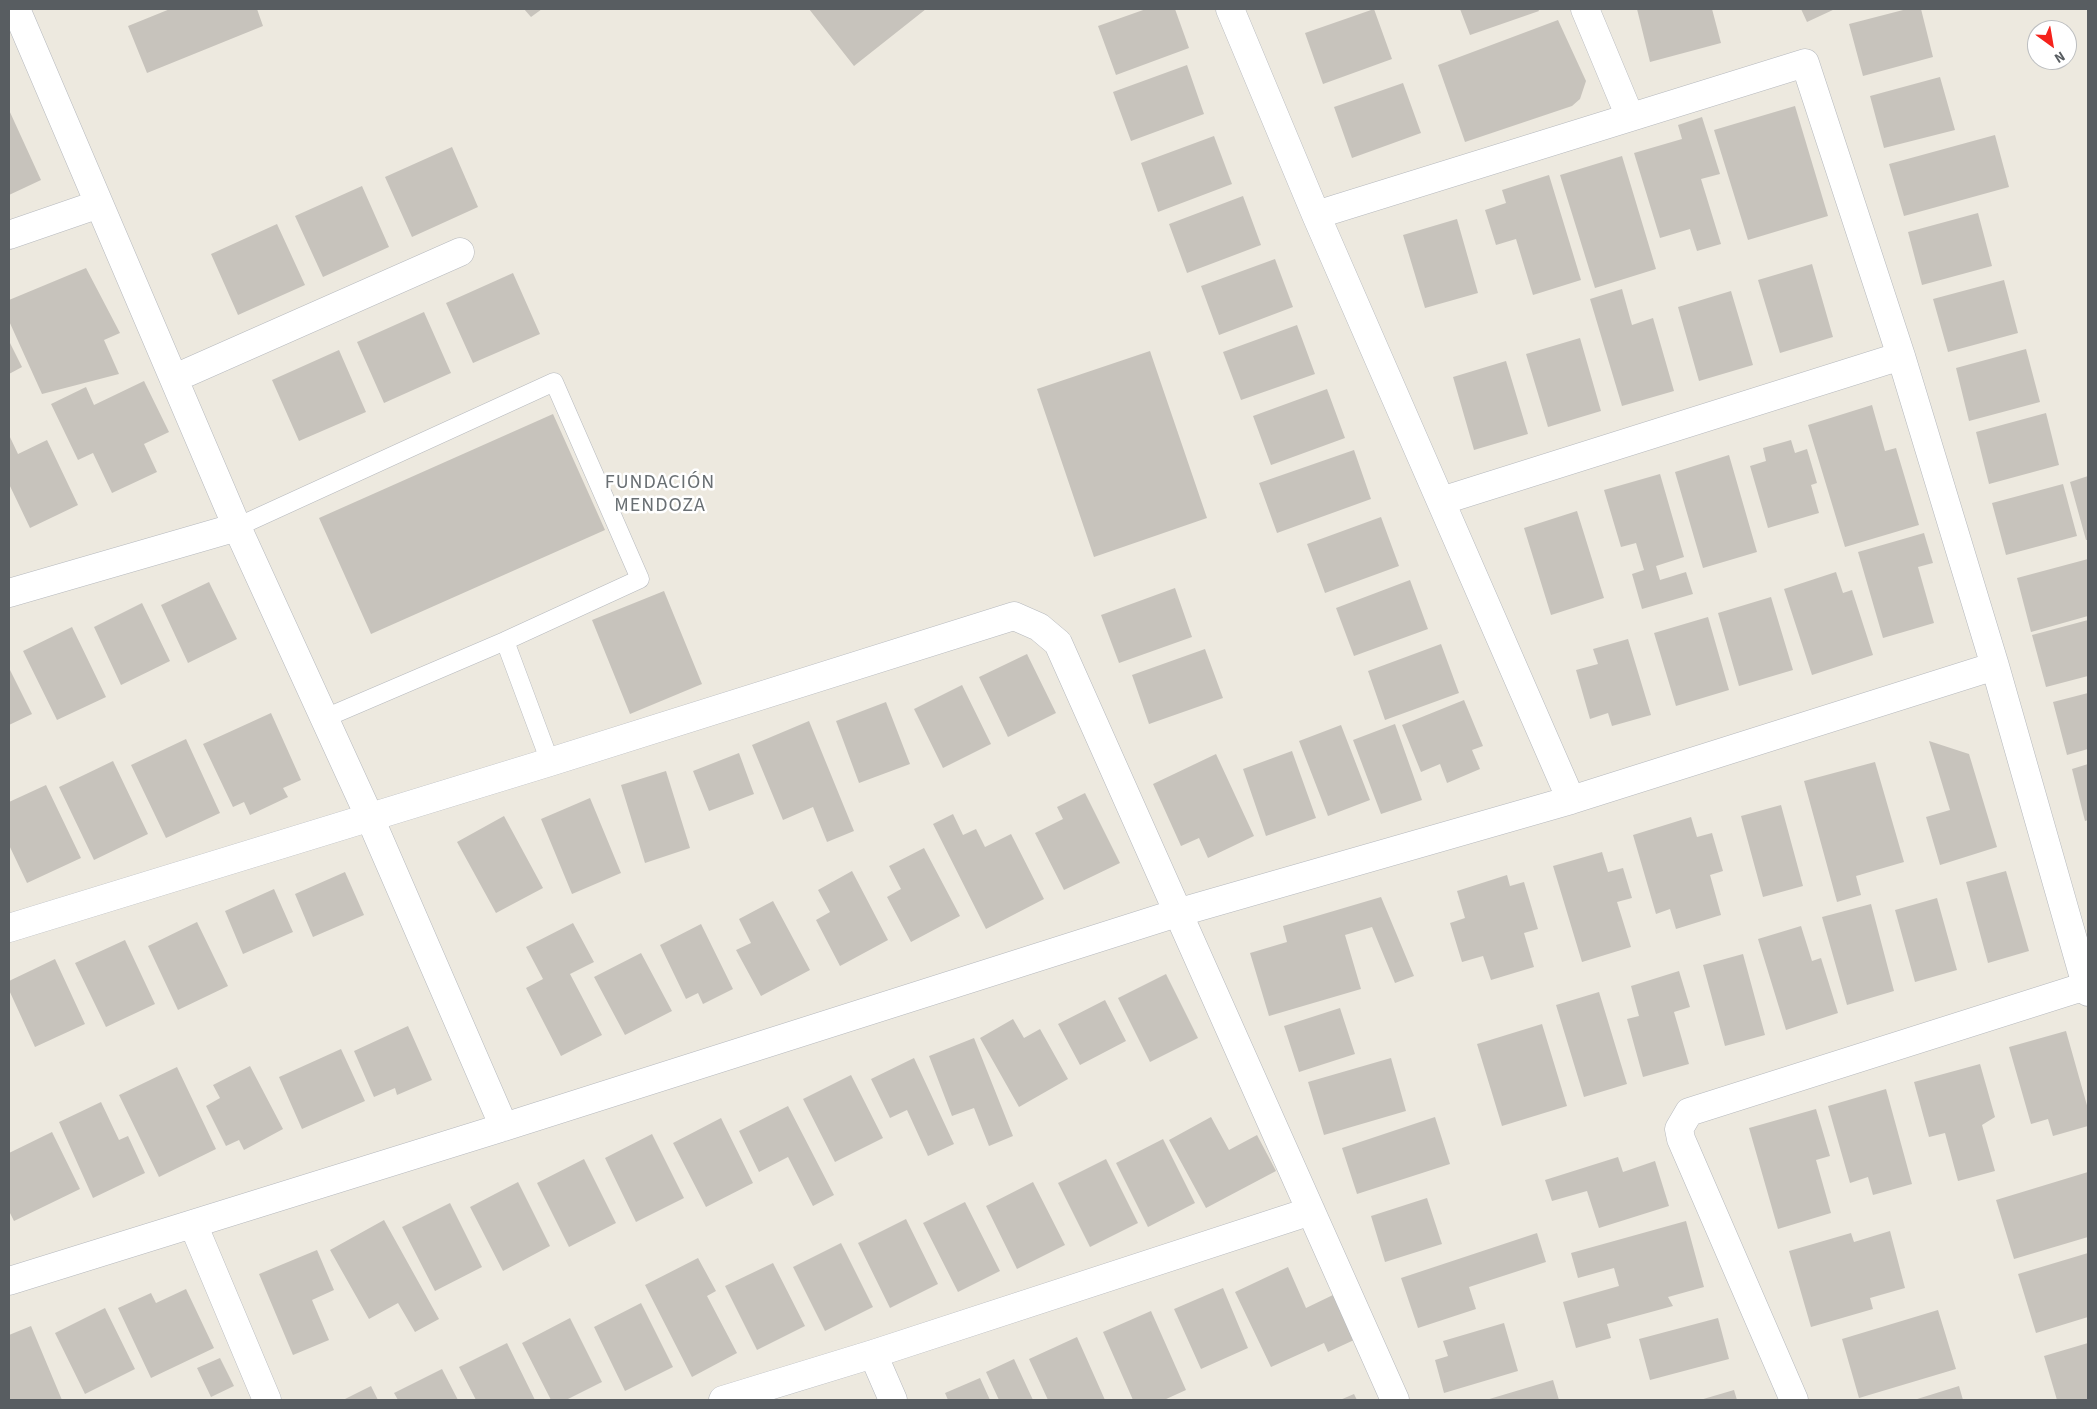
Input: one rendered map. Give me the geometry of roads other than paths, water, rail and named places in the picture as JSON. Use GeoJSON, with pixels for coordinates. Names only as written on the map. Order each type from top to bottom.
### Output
{"type":"FeatureCollection","features":[{"type":"Feature","properties":{"kind":"street"},"geometry":{"type":"LineString","coordinates":[[16,9],[237,527],[370,818],[504,1128]]}},
{"type":"Feature","properties":{"kind":"street"},"geometry":{"type":"LineString","coordinates":[[1230,9],[1316,215],[1571,800]]}},
{"type":"Feature","properties":{"kind":"street"},"geometry":{"type":"LineString","coordinates":[[1585,9],[1630,117]]}},
{"type":"Feature","properties":{"kind":"street"},"geometry":{"type":"LineString","coordinates":[[1316,215],[1805,62],[1901,356],[1995,666],[2087,989],[1688,1112],[1680,1129],[1681,1139],[1794,1400]]}},
{"type":"Feature","properties":{"kind":"street"},"geometry":{"type":"LineString","coordinates":[[9,235],[99,204]]}},
{"type":"Feature","properties":{"kind":"street"},"geometry":{"type":"LineString","coordinates":[[174,378],[460,252]]}},
{"type":"Feature","properties":{"kind":"street"},"geometry":{"type":"LineString","coordinates":[[1441,501],[1901,356]]}},
{"type":"Feature","properties":{"kind":"street"},"geometry":{"type":"LineString","coordinates":[[9,593],[237,527]]}},
{"type":"Feature","properties":{"kind":"street"},"geometry":{"type":"LineString","coordinates":[[9,928],[370,818],[1014,616],[1039,627],[1058,643],[1395,1400]]}},
{"type":"Feature","properties":{"kind":"street"},"geometry":{"type":"LineString","coordinates":[[9,1281],[504,1128],[1177,913],[1571,800],[1995,666]]}},
{"type":"Feature","properties":{"kind":"street"},"geometry":{"type":"LineString","coordinates":[[723,1400],[873,1354],[1311,1211]]}},
{"type":"Feature","properties":{"kind":"street"},"geometry":{"type":"LineString","coordinates":[[193,1224],[267,1400]]}},
{"type":"Feature","properties":{"kind":"street"},"geometry":{"type":"LineString","coordinates":[[873,1354],[893,1400]]}},
{"type":"Feature","properties":{"kind":"lane"},"geometry":{"type":"LineString","coordinates":[[237,527],[554,382],[640,579],[505,641],[325,718]]}},
{"type":"Feature","properties":{"kind":"lane"},"geometry":{"type":"LineString","coordinates":[[505,641],[550,762]]}},
{"type":"Feature","properties":{"kind":"district","name":"FUNDACIÓN MENDOZA"},"geometry":{"type":"Point","coordinates":[660,496]}}]}
